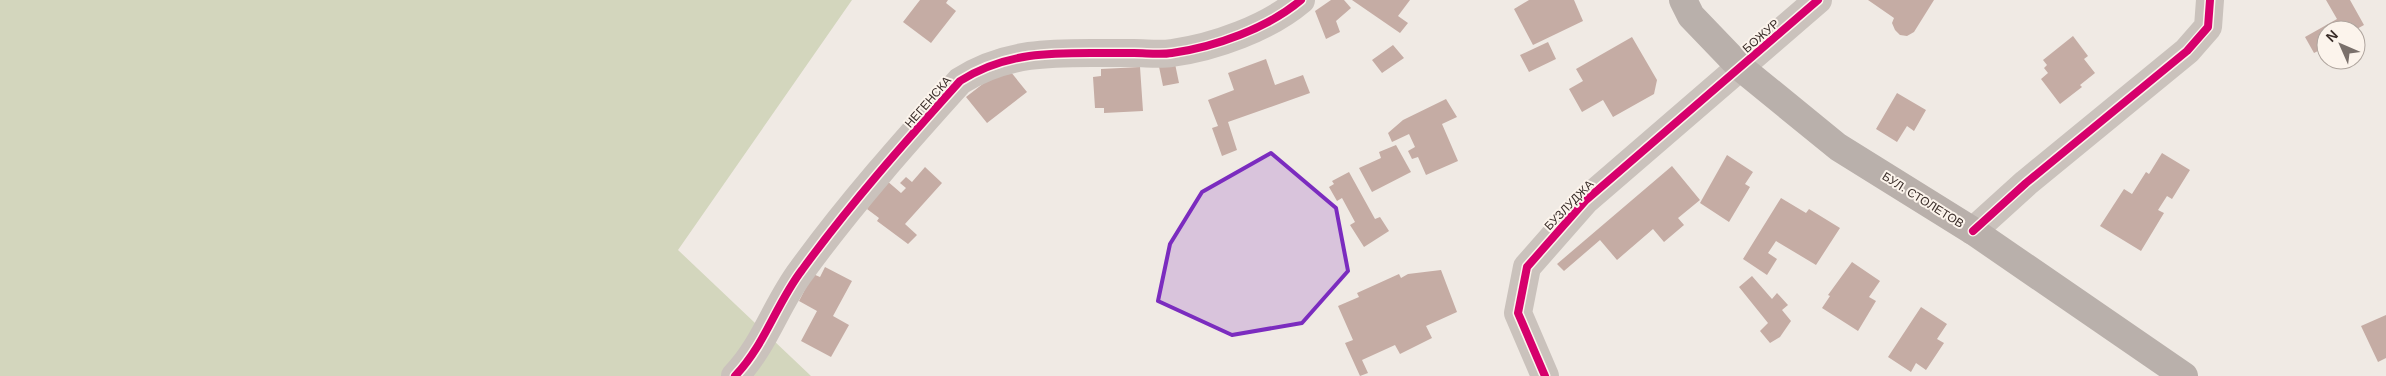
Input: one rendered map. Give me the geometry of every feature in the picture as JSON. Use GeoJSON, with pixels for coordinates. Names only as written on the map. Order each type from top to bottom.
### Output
{"type":"FeatureCollection","features":[{"type":"Feature","properties":{"kind":"main road","name":"БУЛ. СТОЛЕТОВ"},"geometry":{"type":"LineString","coordinates":[[1682,0],[1692,16],[1741,68],[1838,147],[1973,231],[2184,376]]}},
{"type":"Feature","properties":{"kind":"street","name":"НЕГЕНСКА"},"geometry":{"type":"LineString","coordinates":[[734,376],[760,345],[800,273],[846,212],[960,81],[980,69],[1022,56],[1049,53],[1171,53],[1199,47],[1251,31],[1290,9],[1301,0]]}},
{"type":"Feature","properties":{"kind":"street","name":"БОЖУР"},"geometry":{"type":"LineString","coordinates":[[1741,68],[1818,0]]}},
{"type":"Feature","properties":{"kind":"street"},"geometry":{"type":"LineString","coordinates":[[1973,231],[2026,183],[2187,51],[2208,27],[2210,0]]}},
{"type":"Feature","properties":{"kind":"street","name":"БУЗЛУДЖА"},"geometry":{"type":"LineString","coordinates":[[1545,376],[1518,312],[1527,267],[1585,201],[1741,68]]}},
{"type":"Feature","properties":{"kind":"highlighted area"},"geometry":{"type":"Polygon","coordinates":[[[1271,153],[1336,208],[1348,271],[1302,323],[1232,335],[1158,301],[1170,244],[1202,192],[1271,153]]]}},
{"type":"Feature","properties":{"kind":"green space"},"geometry":{"type":"Polygon","coordinates":[[[0,0],[852,0],[678,250],[811,376],[0,376],[0,0]]]}},
{"type":"Feature","properties":{"kind":"building"},"geometry":{"type":"Polygon","coordinates":[[[920,0],[948,0],[946,3],[956,11],[931,43],[903,22],[920,0]]]}},
{"type":"Feature","properties":{"kind":"building"},"geometry":{"type":"Polygon","coordinates":[[[1331,0],[1344,0],[1351,8],[1336,21],[1340,32],[1326,39],[1315,11],[1331,0]]]}},
{"type":"Feature","properties":{"kind":"building"},"geometry":{"type":"Polygon","coordinates":[[[1352,0],[1410,0],[1398,16],[1408,23],[1400,33],[1352,0]]]}},
{"type":"Feature","properties":{"kind":"building"},"geometry":{"type":"Polygon","coordinates":[[[1529,0],[1574,0],[1583,21],[1533,45],[1514,9],[1529,0]]]}},
{"type":"Feature","properties":{"kind":"building"},"geometry":{"type":"Polygon","coordinates":[[[1868,0],[1934,0],[1914,32],[1907,36],[1900,35],[1895,30],[1892,23],[1894,18],[1868,0]]]}},
{"type":"Feature","properties":{"kind":"building"},"geometry":{"type":"Polygon","coordinates":[[[2326,0],[2350,0],[2361,20],[2335,20],[2337,19],[2326,0]]]}},
{"type":"Feature","properties":{"kind":"building"},"geometry":{"type":"Polygon","coordinates":[[[2316,31],[2316,52],[2314,53],[2305,37],[2316,31]]]}},
{"type":"Feature","properties":{"kind":"building"},"geometry":{"type":"Polygon","coordinates":[[[2073,36],[2088,56],[2084,59],[2095,73],[2080,85],[2082,87],[2060,104],[2041,79],[2048,73],[2044,68],[2047,65],[2043,60],[2073,36]]]}},
{"type":"Feature","properties":{"kind":"building"},"geometry":{"type":"Polygon","coordinates":[[[1632,37],[1657,80],[1654,94],[1613,117],[1603,100],[1582,112],[1569,89],[1583,81],[1576,69],[1632,37]]]}},
{"type":"Feature","properties":{"kind":"building"},"geometry":{"type":"Polygon","coordinates":[[[1548,42],[1556,59],[1529,72],[1520,55],[1548,42]]]}},
{"type":"Feature","properties":{"kind":"building"},"geometry":{"type":"Polygon","coordinates":[[[1393,45],[1404,58],[1382,73],[1372,60],[1393,45]]]}},
{"type":"Feature","properties":{"kind":"building"},"geometry":{"type":"Polygon","coordinates":[[[1173,54],[1179,83],[1163,86],[1157,57],[1173,54]]]}},
{"type":"Feature","properties":{"kind":"building"},"geometry":{"type":"Polygon","coordinates":[[[1266,59],[1275,85],[1303,75],[1310,93],[1228,122],[1237,150],[1222,156],[1212,128],[1218,126],[1208,100],[1234,90],[1228,73],[1266,59]]]}},
{"type":"Feature","properties":{"kind":"building"},"geometry":{"type":"Polygon","coordinates":[[[1006,66],[1027,92],[987,123],[966,97],[1006,66]]]}},
{"type":"Feature","properties":{"kind":"building"},"geometry":{"type":"Polygon","coordinates":[[[1140,67],[1143,111],[1104,113],[1104,108],[1095,108],[1093,77],[1101,76],[1101,69],[1140,67]]]}},
{"type":"Feature","properties":{"kind":"building"},"geometry":{"type":"Polygon","coordinates":[[[1897,93],[1926,110],[1914,131],[1907,126],[1897,142],[1876,129],[1897,93]]]}},
{"type":"Feature","properties":{"kind":"building"},"geometry":{"type":"Polygon","coordinates":[[[1446,99],[1457,117],[1442,124],[1458,161],[1426,175],[1418,157],[1412,159],[1408,151],[1415,147],[1409,134],[1392,142],[1388,133],[1403,120],[1446,99]]]}},
{"type":"Feature","properties":{"kind":"building"},"geometry":{"type":"Polygon","coordinates":[[[1396,145],[1411,172],[1372,192],[1359,168],[1381,158],[1379,152],[1396,145]]]}},
{"type":"Feature","properties":{"kind":"building"},"geometry":{"type":"Polygon","coordinates":[[[2162,153],[2190,170],[2172,199],[2167,196],[2158,210],[2164,213],[2141,251],[2100,226],[2124,189],[2132,194],[2146,172],[2149,174],[2162,153]]]}},
{"type":"Feature","properties":{"kind":"building"},"geometry":{"type":"Polygon","coordinates":[[[1727,155],[1753,172],[1745,184],[1750,187],[1729,222],[1700,203],[1727,155]]]}},
{"type":"Feature","properties":{"kind":"building"},"geometry":{"type":"Polygon","coordinates":[[[1672,166],[1700,200],[1678,218],[1684,225],[1664,242],[1653,229],[1617,260],[1600,240],[1564,271],[1557,264],[1672,166]]]}},
{"type":"Feature","properties":{"kind":"building"},"geometry":{"type":"Polygon","coordinates":[[[925,167],[942,183],[905,224],[917,235],[908,244],[877,221],[879,218],[867,209],[886,180],[901,193],[906,188],[900,183],[906,177],[912,182],[925,167]]]}},
{"type":"Feature","properties":{"kind":"building"},"geometry":{"type":"Polygon","coordinates":[[[1349,172],[1375,219],[1380,217],[1389,231],[1364,247],[1350,225],[1355,222],[1342,198],[1337,201],[1329,187],[1334,184],[1332,181],[1349,172]]]}},
{"type":"Feature","properties":{"kind":"building"},"geometry":{"type":"Polygon","coordinates":[[[1781,198],[1806,213],[1809,209],[1840,228],[1816,265],[1776,241],[1768,253],[1777,259],[1767,275],[1743,259],[1781,198]]]}},
{"type":"Feature","properties":{"kind":"building"},"geometry":{"type":"Polygon","coordinates":[[[1852,262],[1880,281],[1869,297],[1876,301],[1858,331],[1822,308],[1830,296],[1828,295],[1852,262]]]}},
{"type":"Feature","properties":{"kind":"building"},"geometry":{"type":"Polygon","coordinates":[[[825,267],[852,281],[833,316],[849,325],[831,357],[801,341],[817,311],[799,301],[813,274],[820,277],[825,267]]]}},
{"type":"Feature","properties":{"kind":"building"},"geometry":{"type":"Polygon","coordinates":[[[1441,270],[1457,312],[1426,326],[1432,338],[1400,354],[1395,345],[1362,360],[1368,373],[1360,376],[1345,343],[1353,340],[1338,306],[1359,297],[1357,293],[1399,274],[1401,278],[1408,274],[1441,270]]]}},
{"type":"Feature","properties":{"kind":"building"},"geometry":{"type":"Polygon","coordinates":[[[1752,276],[1772,299],[1777,293],[1788,305],[1782,310],[1791,321],[1780,337],[1770,343],[1760,331],[1768,323],[1739,287],[1752,276]]]}},
{"type":"Feature","properties":{"kind":"building"},"geometry":{"type":"Polygon","coordinates":[[[1921,307],[1947,324],[1937,339],[1944,343],[1926,370],[1916,363],[1911,372],[1888,357],[1921,307]]]}},
{"type":"Feature","properties":{"kind":"building"},"geometry":{"type":"Polygon","coordinates":[[[2386,315],[2386,358],[2378,362],[2361,326],[2386,315]]]}},
{"type":"Feature","properties":{"kind":"cycle path"},"geometry":{"type":"LineString","coordinates":[[735,376],[763,338],[793,283],[820,245],[878,174],[960,81],[1002,62],[1044,54],[1167,54],[1206,46],[1240,35],[1257,27],[1288,10],[1301,0]]}},
{"type":"Feature","properties":{"kind":"cycle path"},"geometry":{"type":"LineString","coordinates":[[1545,376],[1518,313],[1527,267],[1585,201],[1818,0]]}},
{"type":"Feature","properties":{"kind":"cycle path"},"geometry":{"type":"LineString","coordinates":[[1973,231],[2026,183],[2187,51],[2208,27],[2210,0]]}}]}
